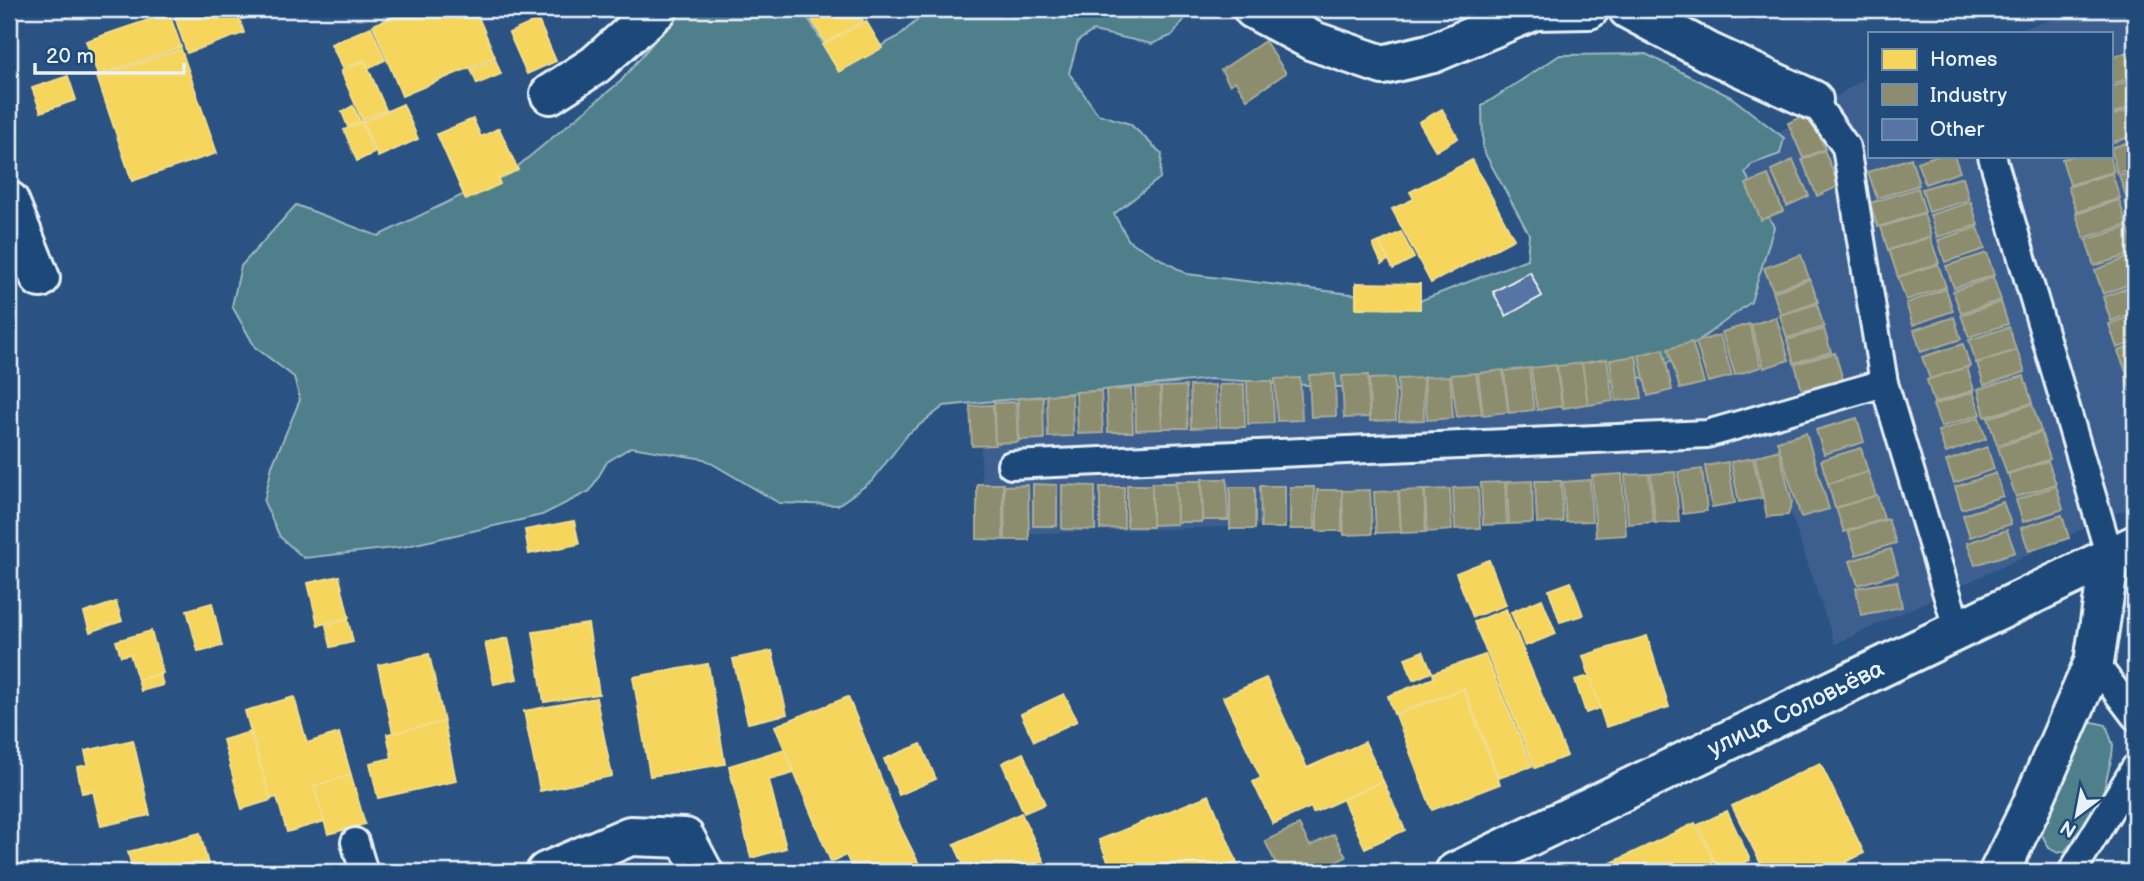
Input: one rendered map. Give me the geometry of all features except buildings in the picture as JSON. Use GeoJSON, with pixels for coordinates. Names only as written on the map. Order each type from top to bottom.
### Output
{"type":"FeatureCollection","features":[{"type":"Feature","properties":{"kind":"street"},"geometry":{"type":"LineString","coordinates":[[550,94],[595,65],[658,9]]}},
{"type":"Feature","properties":{"kind":"street"},"geometry":{"type":"LineString","coordinates":[[1253,9],[1313,41],[1383,65],[1433,53],[1535,10],[1589,9]]}},
{"type":"Feature","properties":{"kind":"street"},"geometry":{"type":"LineString","coordinates":[[1628,9],[1709,52],[1813,100]]}},
{"type":"Feature","properties":{"kind":"street"},"geometry":{"type":"LineString","coordinates":[[9,201],[40,278]]}},
{"type":"Feature","properties":{"kind":"street"},"geometry":{"type":"LineString","coordinates":[[1999,872],[2094,662],[2122,551]]}},
{"type":"Feature","properties":{"kind":"street","name":"улица Соловьёва"},"geometry":{"type":"LineString","coordinates":[[1455,872],[2122,551]]}},
{"type":"Feature","properties":{"kind":"street"},"geometry":{"type":"LineString","coordinates":[[546,872],[630,836],[685,838],[703,872]]}},
{"type":"Feature","properties":{"kind":"lane"},"geometry":{"type":"LineString","coordinates":[[1813,100],[1846,147],[1884,383],[1958,631]]}},
{"type":"Feature","properties":{"kind":"lane"},"geometry":{"type":"LineString","coordinates":[[1993,158],[2122,551]]}},
{"type":"Feature","properties":{"kind":"lane"},"geometry":{"type":"LineString","coordinates":[[1011,464],[1707,434],[1884,383]]}},
{"type":"Feature","properties":{"kind":"lane"},"geometry":{"type":"LineString","coordinates":[[2094,662],[2135,716]]}},
{"type":"Feature","properties":{"kind":"lane"},"geometry":{"type":"LineString","coordinates":[[2072,872],[2135,768]]}},
{"type":"Feature","properties":{"kind":"lane"},"geometry":{"type":"LineString","coordinates":[[355,842],[364,872]]}},
{"type":"Feature","properties":{"kind":"shaded area"},"geometry":{"type":"Polygon","coordinates":[[[2088,9],[2135,9],[2135,505],[1835,644],[1785,497],[1665,512],[983,535],[979,383],[1612,341],[1713,173],[1868,77],[1868,158],[2112,158],[2112,32],[2010,32],[2088,9]]]}},
{"type":"Feature","properties":{"kind":"green space"},"geometry":{"type":"Polygon","coordinates":[[[681,9],[803,9],[838,69],[896,38],[931,9],[1187,9],[1188,14],[1173,35],[1152,44],[1093,31],[1078,41],[1069,73],[1098,114],[1130,124],[1162,154],[1160,178],[1114,214],[1129,241],[1187,274],[1417,302],[1527,259],[1529,234],[1483,150],[1482,106],[1560,55],[1646,54],[1731,97],[1784,138],[1780,154],[1752,164],[1745,173],[1774,227],[1751,302],[1649,377],[1470,395],[1211,379],[944,406],[908,434],[872,481],[838,505],[779,503],[704,459],[631,447],[607,462],[590,491],[542,515],[403,547],[304,558],[280,537],[264,502],[272,466],[300,400],[294,377],[255,347],[232,306],[241,266],[296,205],[378,236],[512,171],[621,81],[681,9]]]}},
{"type":"Feature","properties":{"kind":"green space"},"geometry":{"type":"Polygon","coordinates":[[[2089,721],[2106,725],[2113,745],[2112,756],[2101,801],[2079,835],[2065,851],[2058,853],[2049,848],[2041,833],[2043,809],[2089,721]]]}}]}
